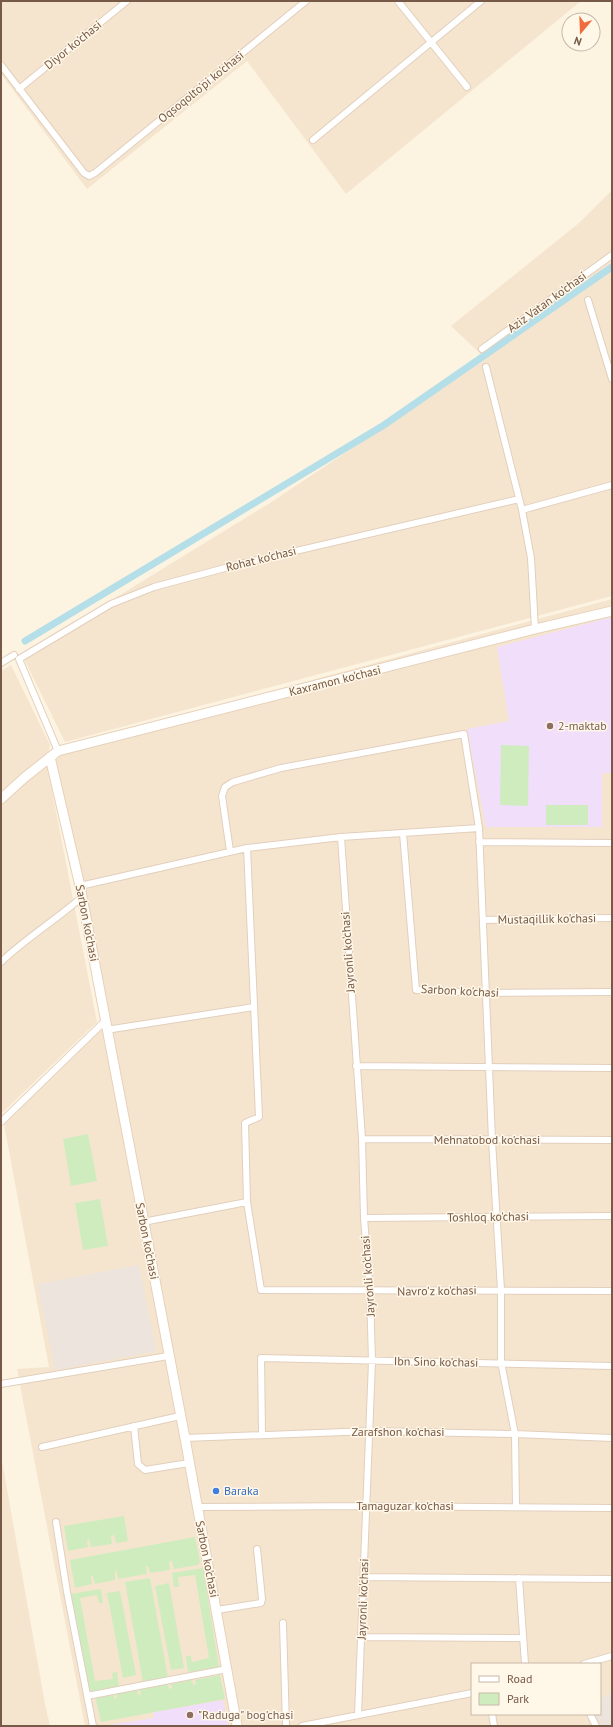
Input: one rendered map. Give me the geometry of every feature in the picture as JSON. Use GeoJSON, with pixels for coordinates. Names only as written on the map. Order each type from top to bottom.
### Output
{"type":"FeatureCollection","features":[{"type":"Feature","properties":{"kind":"street","name":"Diyor ko'chasi"},"geometry":{"type":"LineString","coordinates":[[19,89],[127,1]]}},
{"type":"Feature","properties":{"kind":"street","name":"Oqsoqolto'pi ko'chasi"},"geometry":{"type":"LineString","coordinates":[[19,89],[84,173],[89,176],[95,173],[306,1]]}},
{"type":"Feature","properties":{"kind":"street"},"geometry":{"type":"LineString","coordinates":[[398,1],[467,87]]}},
{"type":"Feature","properties":{"kind":"street"},"geometry":{"type":"LineString","coordinates":[[313,140],[481,1]]}},
{"type":"Feature","properties":{"kind":"street"},"geometry":{"type":"LineString","coordinates":[[1,65],[19,89]]}},
{"type":"Feature","properties":{"kind":"street","name":"Aziz Vatan ko'chasi"},"geometry":{"type":"LineString","coordinates":[[482,349],[612,255]]}},
{"type":"Feature","properties":{"kind":"street"},"geometry":{"type":"LineString","coordinates":[[588,300],[611,374]]}},
{"type":"Feature","properties":{"kind":"street"},"geometry":{"type":"LineString","coordinates":[[486,367],[522,510],[531,558],[535,629]]}},
{"type":"Feature","properties":{"kind":"street"},"geometry":{"type":"LineString","coordinates":[[522,510],[612,485]]}},
{"type":"Feature","properties":{"kind":"street","name":"Rohat ko'chasi"},"geometry":{"type":"LineString","coordinates":[[58,751],[19,659],[111,604],[154,587],[240,564],[518,499]]}},
{"type":"Feature","properties":{"kind":"street","name":"Kaxramon ko'chasi"},"geometry":{"type":"LineString","coordinates":[[58,751],[535,629],[612,612]]}},
{"type":"Feature","properties":{"kind":"street"},"geometry":{"type":"LineString","coordinates":[[1,663],[14,655]]}},
{"type":"Feature","properties":{"kind":"street"},"geometry":{"type":"LineString","coordinates":[[230,851],[222,796],[225,787],[233,782],[281,768],[464,734],[479,828],[492,1140],[498,1216],[501,1290],[501,1362],[515,1434],[516,1507]]}},
{"type":"Feature","properties":{"kind":"street"},"geometry":{"type":"LineString","coordinates":[[1,798],[58,751]]}},
{"type":"Feature","properties":{"kind":"street","name":"Sarbon ko'chasi"},"geometry":{"type":"LineString","coordinates":[[50,757],[80,886],[238,1726]]}},
{"type":"Feature","properties":{"kind":"street"},"geometry":{"type":"LineString","coordinates":[[80,886],[247,848],[341,837],[479,828]]}},
{"type":"Feature","properties":{"kind":"street","name":"Sarbon ko'chasi"},"geometry":{"type":"LineString","coordinates":[[403,833],[416,990],[485,993],[612,992]]}},
{"type":"Feature","properties":{"kind":"street","name":"Jayronli ko'chasi"},"geometry":{"type":"LineString","coordinates":[[341,837],[362,1139],[364,1218],[370,1292],[372,1361],[358,1715]]}},
{"type":"Feature","properties":{"kind":"street"},"geometry":{"type":"LineString","coordinates":[[479,842],[612,843]]}},
{"type":"Feature","properties":{"kind":"street"},"geometry":{"type":"LineString","coordinates":[[143,1222],[247,1202],[245,1123],[259,1117],[247,848]]}},
{"type":"Feature","properties":{"kind":"street"},"geometry":{"type":"LineString","coordinates":[[1,962],[15,948],[65,912],[82,897]]}},
{"type":"Feature","properties":{"kind":"street","name":"Mustaqillik ko'chasi"},"geometry":{"type":"LineString","coordinates":[[483,920],[612,918]]}},
{"type":"Feature","properties":{"kind":"street"},"geometry":{"type":"LineString","coordinates":[[1,1122],[106,1025],[254,1007]]}},
{"type":"Feature","properties":{"kind":"street"},"geometry":{"type":"LineString","coordinates":[[356,1066],[612,1068]]}},
{"type":"Feature","properties":{"kind":"street","name":"Mehnatobod ko'chasi"},"geometry":{"type":"LineString","coordinates":[[362,1139],[612,1140]]}},
{"type":"Feature","properties":{"kind":"street","name":"Navro'z ko'chasi"},"geometry":{"type":"LineString","coordinates":[[247,1202],[261,1290],[370,1292],[501,1290],[612,1291]]}},
{"type":"Feature","properties":{"kind":"street","name":"Toshloq ko'chasi"},"geometry":{"type":"LineString","coordinates":[[364,1218],[612,1216]]}},
{"type":"Feature","properties":{"kind":"street"},"geometry":{"type":"LineString","coordinates":[[1,1384],[168,1356]]}},
{"type":"Feature","properties":{"kind":"street","name":"Ibn Sino ko'chasi"},"geometry":{"type":"LineString","coordinates":[[262,1435],[261,1358],[501,1362],[612,1366]]}},
{"type":"Feature","properties":{"kind":"street"},"geometry":{"type":"LineString","coordinates":[[42,1447],[180,1416]]}},
{"type":"Feature","properties":{"kind":"street"},"geometry":{"type":"LineString","coordinates":[[134,1426],[138,1464],[145,1470],[189,1463]]}},
{"type":"Feature","properties":{"kind":"street","name":"Zarafshon ko'chasi"},"geometry":{"type":"LineString","coordinates":[[185,1438],[370,1431],[612,1438]]}},
{"type":"Feature","properties":{"kind":"street","name":"Tamaguzar ko'chasi"},"geometry":{"type":"LineString","coordinates":[[197,1507],[367,1506],[612,1508]]}},
{"type":"Feature","properties":{"kind":"street"},"geometry":{"type":"LineString","coordinates":[[56,1522],[67,1592],[93,1726]]}},
{"type":"Feature","properties":{"kind":"street"},"geometry":{"type":"LineString","coordinates":[[216,1610],[261,1603],[262,1599],[257,1549]]}},
{"type":"Feature","properties":{"kind":"street"},"geometry":{"type":"LineString","coordinates":[[364,1577],[612,1579]]}},
{"type":"Feature","properties":{"kind":"street"},"geometry":{"type":"LineString","coordinates":[[519,1578],[525,1663]]}},
{"type":"Feature","properties":{"kind":"street"},"geometry":{"type":"LineString","coordinates":[[283,1623],[286,1726]]}},
{"type":"Feature","properties":{"kind":"street"},"geometry":{"type":"LineString","coordinates":[[361,1637],[523,1638]]}},
{"type":"Feature","properties":{"kind":"street"},"geometry":{"type":"LineString","coordinates":[[588,1663],[612,1656]]}},
{"type":"Feature","properties":{"kind":"street"},"geometry":{"type":"LineString","coordinates":[[87,1696],[227,1669]]}},
{"type":"Feature","properties":{"kind":"street"},"geometry":{"type":"LineString","coordinates":[[302,1726],[471,1693]]}},
{"type":"Feature","properties":{"kind":"street"},"geometry":{"type":"LineString","coordinates":[[492,1715],[494,1726]]}},
{"type":"Feature","properties":{"kind":"street"},"geometry":{"type":"LineString","coordinates":[[590,1715],[596,1726]]}},
{"type":"Feature","properties":{"kind":"shaded area"},"geometry":{"type":"Polygon","coordinates":[[[1,1],[581,1],[568,12],[561,12],[561,17],[346,194],[247,61],[87,189],[1,74],[1,1]]]}},
{"type":"Feature","properties":{"kind":"shaded area"},"geometry":{"type":"Polygon","coordinates":[[[612,190],[612,596],[65,742],[22,655],[270,503],[486,359],[451,326],[579,223],[612,190]]]}},
{"type":"Feature","properties":{"kind":"shaded area"},"geometry":{"type":"Polygon","coordinates":[[[612,599],[612,1726],[85,1726],[17,1369],[49,1367],[4,1124],[104,1026],[51,769],[49,751],[612,599]]]}},
{"type":"Feature","properties":{"kind":"shaded area","name":"2-maktab"},"geometry":{"type":"Polygon","coordinates":[[[612,617],[612,773],[602,773],[602,827],[486,827],[467,729],[509,721],[497,647],[612,617]]]}},
{"type":"Feature","properties":{"kind":"shaded area"},"geometry":{"type":"Polygon","coordinates":[[[11,665],[50,745],[47,765],[97,1022],[1,1114],[1,671],[11,665]]]}},
{"type":"Feature","properties":{"kind":"shaded area"},"geometry":{"type":"Polygon","coordinates":[[[139,1265],[156,1351],[55,1370],[38,1284],[139,1265]]]}},
{"type":"Feature","properties":{"kind":"shaded area"},"geometry":{"type":"Polygon","coordinates":[[[1,1455],[45,1704],[50,1726],[1,1726],[1,1455]]]}},
{"type":"Feature","properties":{"kind":"shaded area"},"geometry":{"type":"Polygon","coordinates":[[[612,1693],[612,1726],[600,1726],[594,1715],[601,1715],[601,1698],[612,1693]]]}},
{"type":"Feature","properties":{"kind":"shaded area","name":"\"Raduga\" bog'chasi"},"geometry":{"type":"Polygon","coordinates":[[[223,1700],[228,1726],[102,1726],[154,1718],[154,1712],[223,1700]]]}},
{"type":"Feature","properties":{"kind":"green space"},"geometry":{"type":"Polygon","coordinates":[[[501,745],[529,746],[528,806],[500,805],[501,745]]]}},
{"type":"Feature","properties":{"kind":"green space"},"geometry":{"type":"Polygon","coordinates":[[[546,805],[588,805],[588,825],[546,825],[546,805]]]}},
{"type":"Feature","properties":{"kind":"green space"},"geometry":{"type":"Polygon","coordinates":[[[88,1134],[97,1181],[71,1186],[63,1139],[88,1134]]]}},
{"type":"Feature","properties":{"kind":"green space"},"geometry":{"type":"Polygon","coordinates":[[[100,1199],[108,1246],[83,1250],[75,1203],[100,1199]]]}},
{"type":"Feature","properties":{"kind":"green space"},"geometry":{"type":"Polygon","coordinates":[[[124,1516],[128,1541],[116,1543],[114,1535],[111,1536],[112,1544],[91,1547],[89,1539],[87,1540],[88,1547],[68,1551],[64,1526],[124,1516]]]}},
{"type":"Feature","properties":{"kind":"green space"},"geometry":{"type":"Polygon","coordinates":[[[195,1537],[200,1561],[198,1565],[174,1569],[172,1561],[169,1562],[170,1570],[150,1573],[148,1566],[146,1566],[147,1574],[118,1579],[117,1571],[115,1572],[115,1580],[95,1584],[93,1576],[91,1576],[92,1584],[75,1588],[70,1560],[195,1537]]]}},
{"type":"Feature","properties":{"kind":"green space"},"geometry":{"type":"Polygon","coordinates":[[[203,1568],[219,1667],[188,1672],[186,1656],[191,1656],[192,1662],[209,1658],[195,1575],[178,1577],[179,1587],[174,1587],[172,1573],[203,1568]]]}},
{"type":"Feature","properties":{"kind":"green space"},"geometry":{"type":"Polygon","coordinates":[[[150,1578],[168,1678],[143,1682],[125,1582],[150,1578]]]}},
{"type":"Feature","properties":{"kind":"green space"},"geometry":{"type":"Polygon","coordinates":[[[169,1583],[184,1668],[171,1670],[155,1586],[169,1583]]]}},
{"type":"Feature","properties":{"kind":"green space"},"geometry":{"type":"Polygon","coordinates":[[[101,1589],[103,1603],[99,1603],[97,1595],[80,1598],[95,1681],[113,1679],[112,1673],[117,1672],[119,1687],[89,1693],[70,1594],[101,1589]]]}},
{"type":"Feature","properties":{"kind":"green space"},"geometry":{"type":"Polygon","coordinates":[[[120,1591],[136,1675],[123,1678],[107,1593],[120,1591]]]}},
{"type":"Feature","properties":{"kind":"green space"},"geometry":{"type":"Polygon","coordinates":[[[220,1675],[225,1699],[101,1722],[95,1696],[113,1693],[115,1699],[117,1699],[116,1692],[137,1689],[138,1695],[141,1694],[139,1688],[168,1684],[169,1689],[172,1688],[171,1684],[192,1680],[193,1685],[196,1684],[195,1680],[220,1675]]]}},
{"type":"Feature","properties":{"kind":"waterway"},"geometry":{"type":"LineString","coordinates":[[25,641],[384,425],[612,267]]}},
{"type":"Feature","properties":{"kind":"place","name":"2-maktab"},"geometry":{"type":"Point","coordinates":[550,726]}},
{"type":"Feature","properties":{"kind":"place","name":"Baraka"},"geometry":{"type":"Point","coordinates":[216,1491]}},
{"type":"Feature","properties":{"kind":"place","name":"\"Raduga\" bog'chasi"},"geometry":{"type":"Point","coordinates":[190,1715]}}]}
